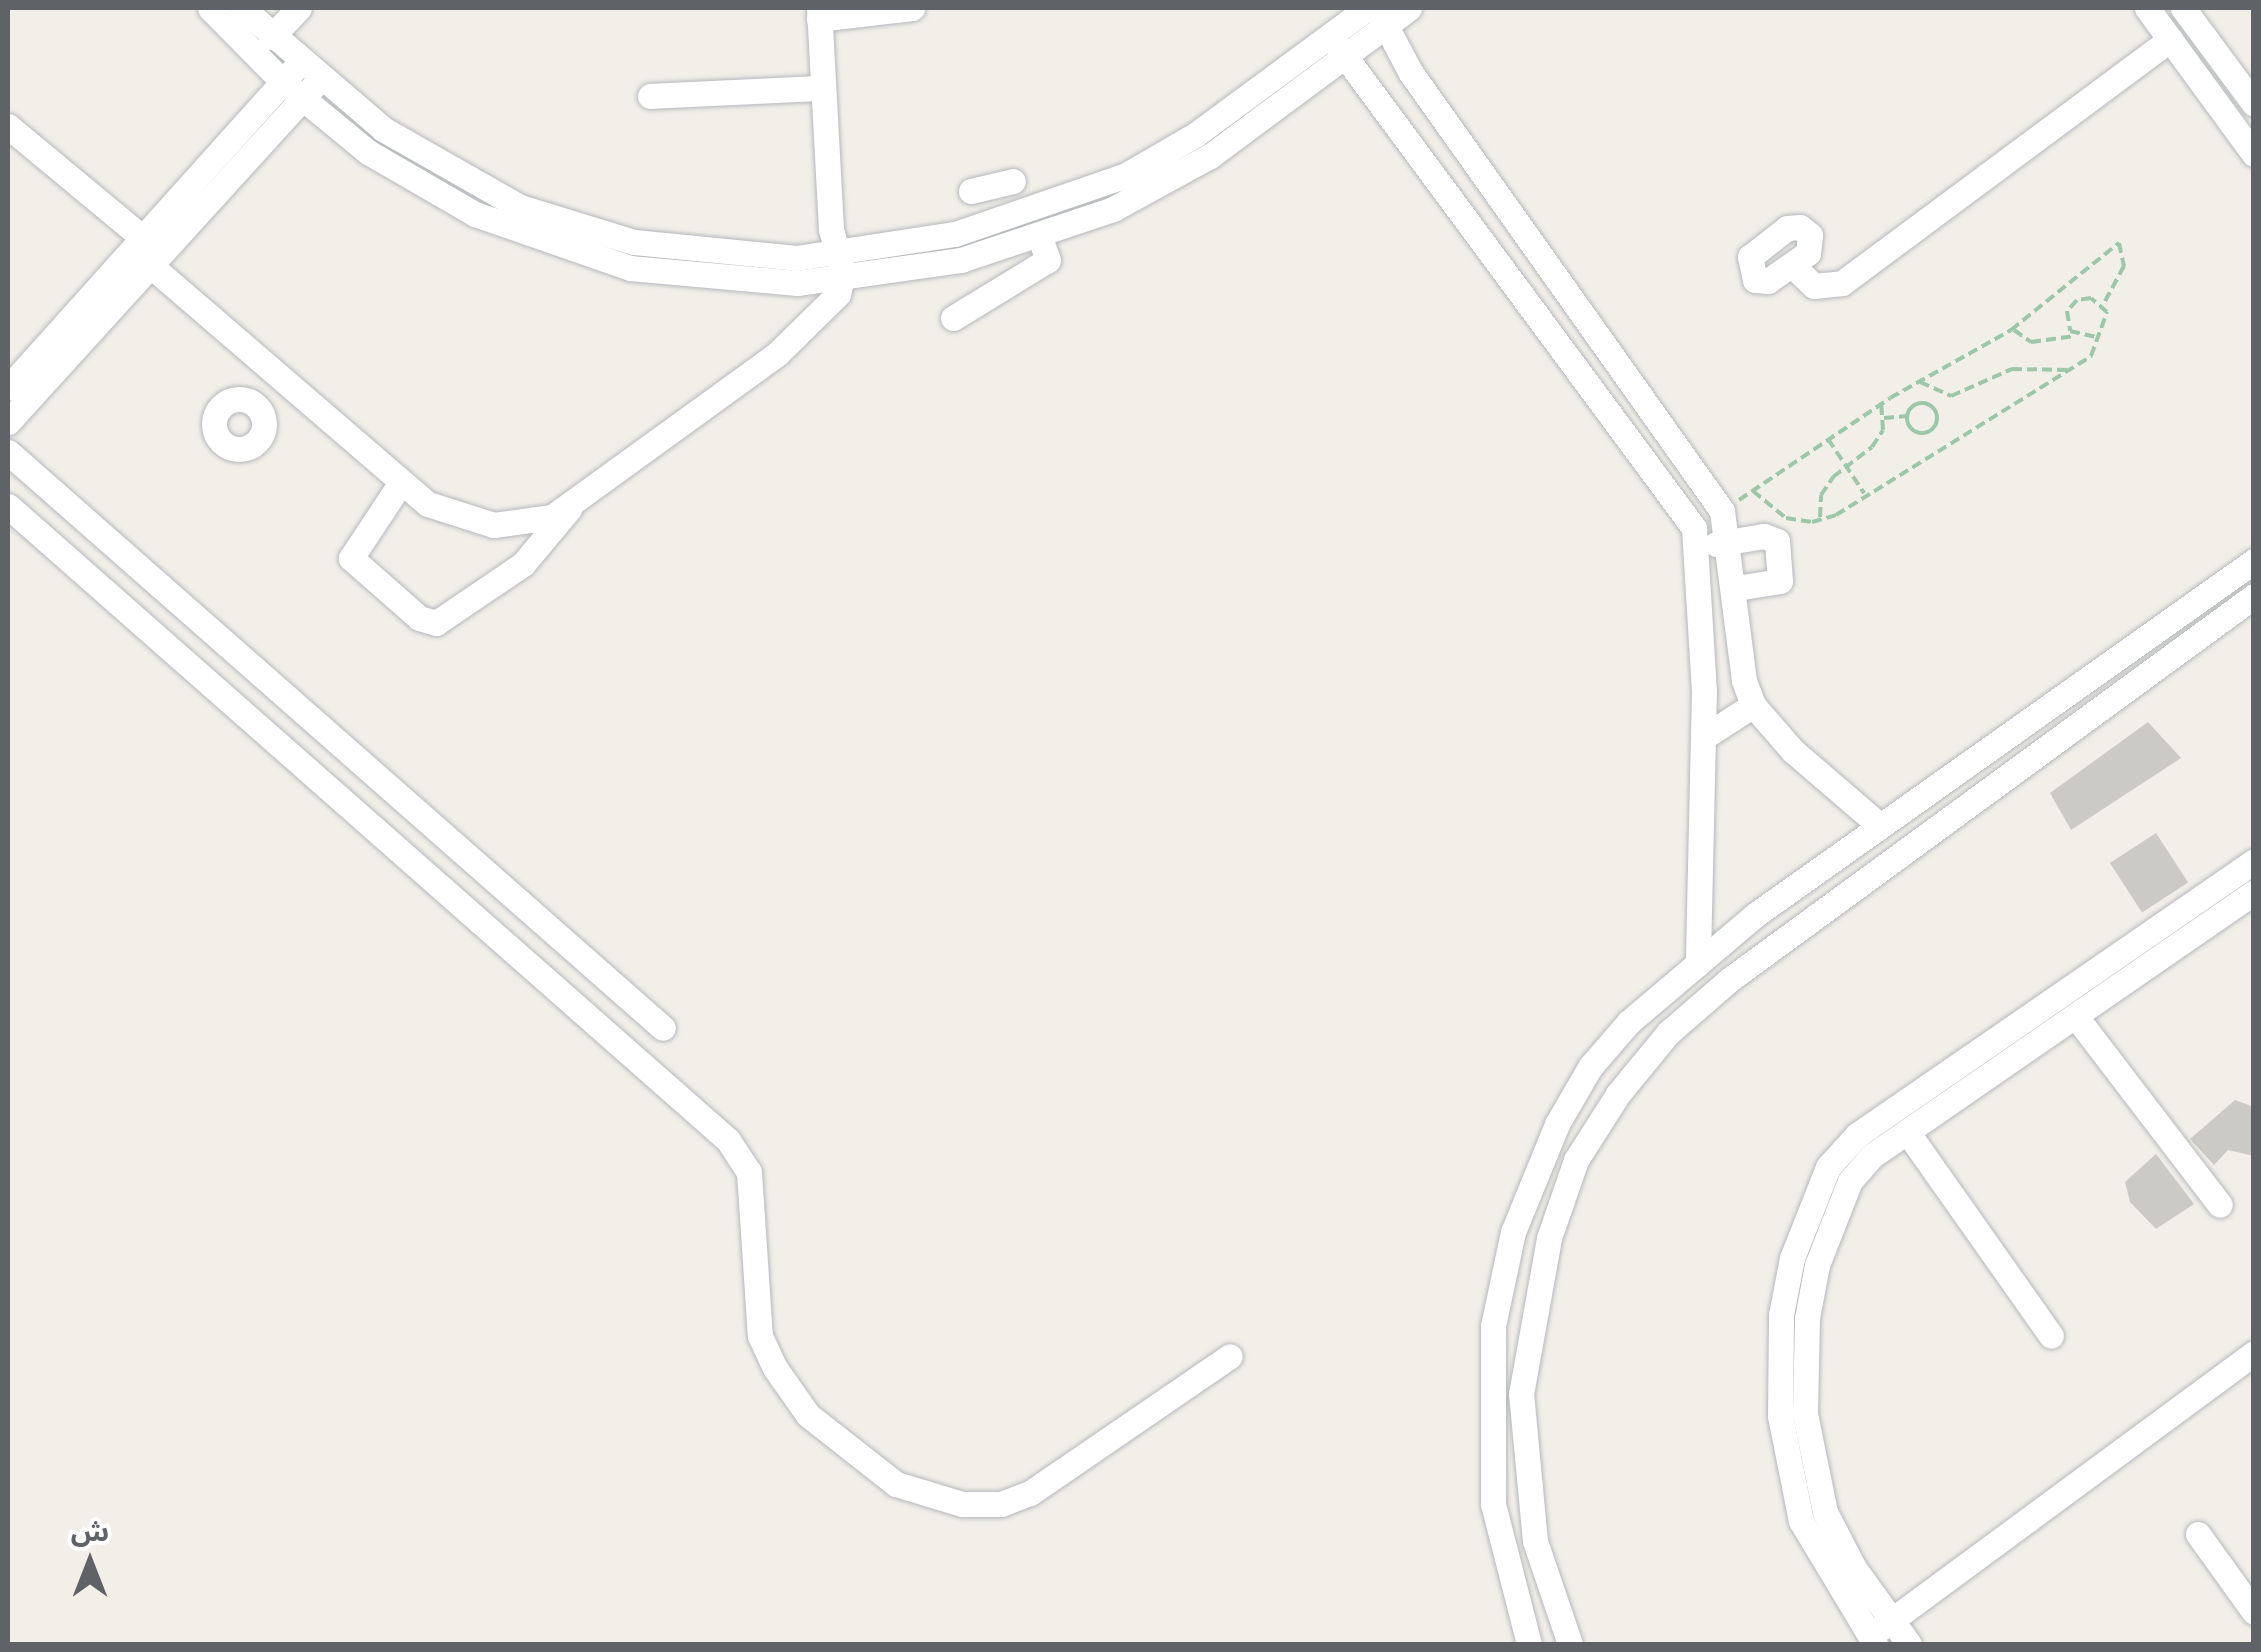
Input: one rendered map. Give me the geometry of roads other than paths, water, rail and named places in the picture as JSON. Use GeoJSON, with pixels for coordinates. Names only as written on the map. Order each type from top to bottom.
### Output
{"type":"FeatureCollection","features":[{"type":"Feature","properties":{"kind":"street"},"geometry":{"type":"LineString","coordinates":[[210,8],[301,80],[449,172],[557,221],[700,252],[840,267],[961,260],[1113,209],[1179,175],[1376,13],[1409,8]]}},
{"type":"Feature","properties":{"kind":"street"},"geometry":{"type":"LineString","coordinates":[[242,8],[270,36],[301,80]]}},
{"type":"Feature","properties":{"kind":"street"},"geometry":{"type":"LineString","coordinates":[[270,36],[298,8]]}},
{"type":"Feature","properties":{"kind":"street"},"geometry":{"type":"LineString","coordinates":[[151,266],[400,484],[428,504],[477,523],[533,523],[568,508],[777,354],[838,294],[840,267],[822,88],[819,13],[912,8]]}},
{"type":"Feature","properties":{"kind":"street"},"geometry":{"type":"LineString","coordinates":[[2147,8],[2254,154]]}},
{"type":"Feature","properties":{"kind":"street"},"geometry":{"type":"LineString","coordinates":[[2183,8],[2254,104]]}},
{"type":"Feature","properties":{"kind":"street"},"geometry":{"type":"LineString","coordinates":[[1376,13],[1438,111],[1722,512],[1731,542],[1744,681],[1753,705],[1793,751],[1879,825]]}},
{"type":"Feature","properties":{"kind":"street"},"geometry":{"type":"LineString","coordinates":[[1792,265],[1814,286],[1842,283],[2170,39]]}},
{"type":"Feature","properties":{"kind":"street"},"geometry":{"type":"LineString","coordinates":[[840,267],[998,222],[1162,157],[1337,46]]}},
{"type":"Feature","properties":{"kind":"street"},"geometry":{"type":"LineString","coordinates":[[1337,46],[1408,134],[1676,499],[1699,547],[1704,737],[1698,964]]}},
{"type":"Feature","properties":{"kind":"street"},"geometry":{"type":"LineString","coordinates":[[8,388],[144,239],[301,80]]}},
{"type":"Feature","properties":{"kind":"street"},"geometry":{"type":"LineString","coordinates":[[8,422],[151,266],[301,80]]}},
{"type":"Feature","properties":{"kind":"street"},"geometry":{"type":"LineString","coordinates":[[650,96],[822,88]]}},
{"type":"Feature","properties":{"kind":"street"},"geometry":{"type":"LineString","coordinates":[[1408,134],[1438,111]]}},
{"type":"Feature","properties":{"kind":"street"},"geometry":{"type":"LineString","coordinates":[[8,126],[144,239]]}},
{"type":"Feature","properties":{"kind":"street"},"geometry":{"type":"LineString","coordinates":[[998,222],[979,189],[1013,181]]}},
{"type":"Feature","properties":{"kind":"street"},"geometry":{"type":"LineString","coordinates":[[953,318],[1048,260],[1039,235]]}},
{"type":"Feature","properties":{"kind":"street"},"geometry":{"type":"LineString","coordinates":[[255,405],[280,379]]}},
{"type":"Feature","properties":{"kind":"street"},"geometry":{"type":"LineString","coordinates":[[8,452],[662,1028]]}},
{"type":"Feature","properties":{"kind":"street"},"geometry":{"type":"LineString","coordinates":[[400,484],[350,558],[419,618],[436,622],[522,564],[568,508]]}},
{"type":"Feature","properties":{"kind":"street"},"geometry":{"type":"LineString","coordinates":[[8,506],[728,1140],[749,1172],[760,1336],[775,1368],[808,1416],[896,1484],[962,1504],[1000,1504],[1030,1493],[1230,1356]]}},
{"type":"Feature","properties":{"kind":"street"},"geometry":{"type":"LineString","coordinates":[[1699,547],[1770,536],[1782,571],[1780,582],[1736,588]]}},
{"type":"Feature","properties":{"kind":"street"},"geometry":{"type":"LineString","coordinates":[[1529,1644],[1493,1504],[1488,1426],[1493,1326],[1513,1232],[1557,1124],[1590,1067],[1629,1022],[1698,964],[1879,825],[2254,560]]}},
{"type":"Feature","properties":{"kind":"street"},"geometry":{"type":"LineString","coordinates":[[1570,1644],[1535,1541],[1521,1394],[1548,1238],[1576,1160],[1669,1032],[1934,829],[2254,596]]}},
{"type":"Feature","properties":{"kind":"street"},"geometry":{"type":"LineString","coordinates":[[1704,737],[1753,705]]}},
{"type":"Feature","properties":{"kind":"street"},"geometry":{"type":"LineString","coordinates":[[1915,800],[1934,829]]}},
{"type":"Feature","properties":{"kind":"street"},"geometry":{"type":"LineString","coordinates":[[2254,861],[1857,1135],[1828,1168],[1792,1258],[1781,1315],[1780,1416],[1801,1521],[1872,1641],[1891,1622],[2254,1354]]}},
{"type":"Feature","properties":{"kind":"street"},"geometry":{"type":"LineString","coordinates":[[1909,1644],[1891,1622],[1826,1512],[1810,1452],[1802,1366],[1818,1265],[1850,1181],[1873,1155],[2252,895]]}},
{"type":"Feature","properties":{"kind":"street"},"geometry":{"type":"LineString","coordinates":[[2077,1018],[2220,1205]]}},
{"type":"Feature","properties":{"kind":"street"},"geometry":{"type":"LineString","coordinates":[[1908,1132],[2051,1336]]}},
{"type":"Feature","properties":{"kind":"street"},"geometry":{"type":"LineString","coordinates":[[2198,1534],[2254,1612]]}}]}
